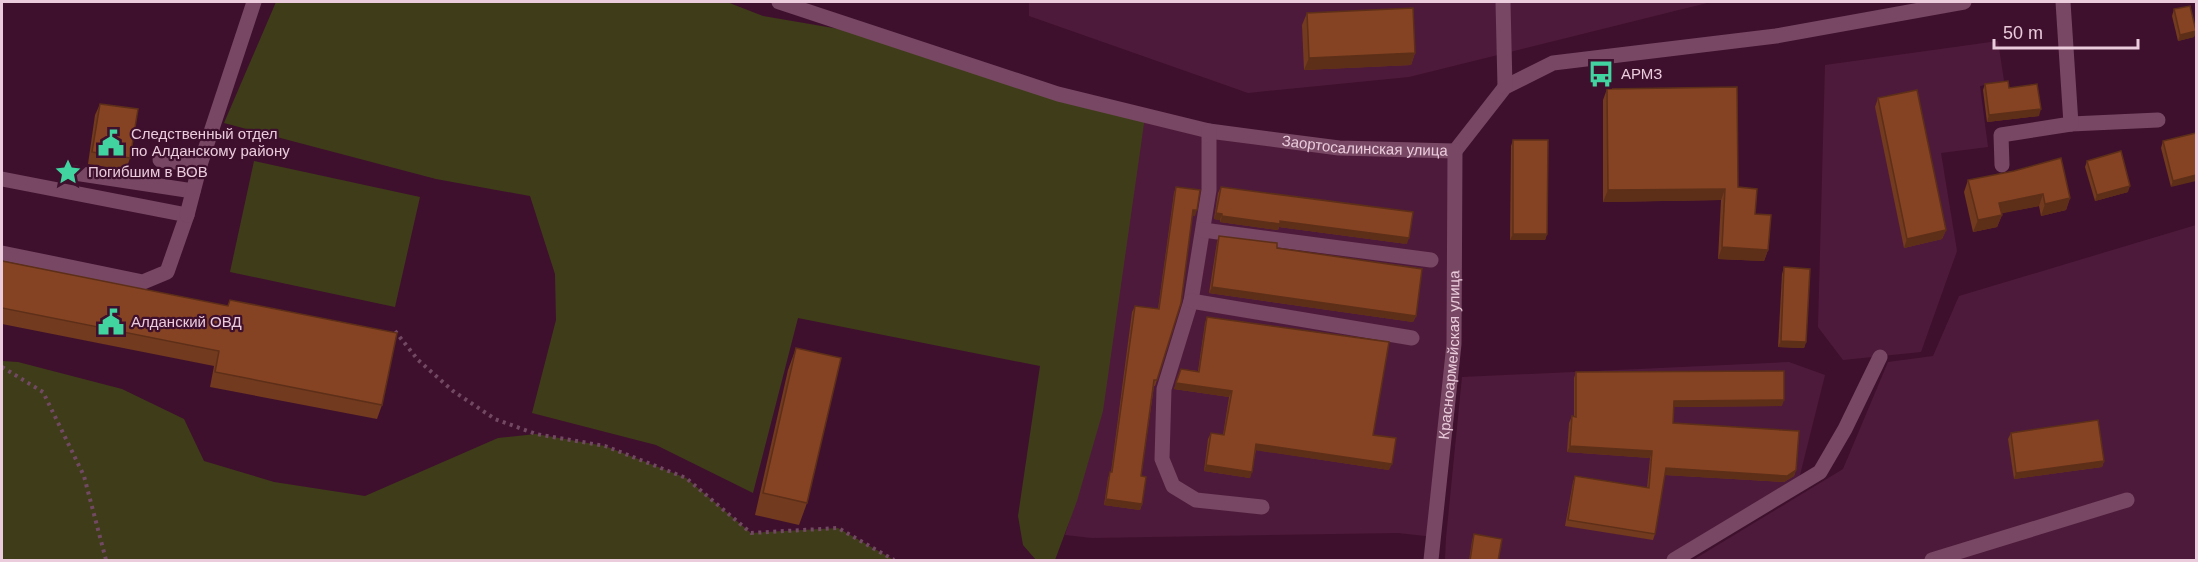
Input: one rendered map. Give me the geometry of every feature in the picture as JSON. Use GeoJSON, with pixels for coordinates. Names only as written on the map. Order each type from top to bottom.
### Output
{"type":"FeatureCollection","features":[{"type":"Feature","properties":{"kind":"street"},"geometry":{"type":"LineString","coordinates":[[2,253],[143,282],[167,272],[188,215],[200,165],[254,2]]}},
{"type":"Feature","properties":{"kind":"street","name":"Заортосалинская улица"},"geometry":{"type":"LineString","coordinates":[[779,2],[1058,94],[1209,131],[1339,148],[1455,151],[1505,87],[1553,63],[1776,36],[1964,2]]}},
{"type":"Feature","properties":{"kind":"street"},"geometry":{"type":"LineString","coordinates":[[1503,2],[1505,87]]}},
{"type":"Feature","properties":{"kind":"street"},"geometry":{"type":"LineString","coordinates":[[2063,2],[2071,124]]}},
{"type":"Feature","properties":{"kind":"street"},"geometry":{"type":"LineString","coordinates":[[2002,165],[2001,135],[2071,124],[2158,120]]}},
{"type":"Feature","properties":{"kind":"street"},"geometry":{"type":"LineString","coordinates":[[1209,131],[1209,190],[1191,301],[1164,389],[1162,459],[1173,486],[1196,500],[1262,507]]}},
{"type":"Feature","properties":{"kind":"street","name":"Красноармейская улица"},"geometry":{"type":"LineString","coordinates":[[1431,561],[1454,344],[1455,151]]}},
{"type":"Feature","properties":{"kind":"street"},"geometry":{"type":"LineString","coordinates":[[160,160],[200,165]]}},
{"type":"Feature","properties":{"kind":"street"},"geometry":{"type":"LineString","coordinates":[[68,172],[193,190]]}},
{"type":"Feature","properties":{"kind":"street"},"geometry":{"type":"LineString","coordinates":[[2,179],[188,215]]}},
{"type":"Feature","properties":{"kind":"street"},"geometry":{"type":"LineString","coordinates":[[1203,230],[1431,261]]}},
{"type":"Feature","properties":{"kind":"street"},"geometry":{"type":"LineString","coordinates":[[1191,301],[1412,338]]}},
{"type":"Feature","properties":{"kind":"street"},"geometry":{"type":"LineString","coordinates":[[1674,561],[1820,472],[1845,429],[1880,357]]}},
{"type":"Feature","properties":{"kind":"street"},"geometry":{"type":"LineString","coordinates":[[1932,561],[2127,500]]}},
{"type":"Feature","properties":{"kind":"path"},"geometry":{"type":"LineString","coordinates":[[395,331],[418,360],[453,391],[495,419],[536,434],[605,446],[686,478],[751,533],[838,528],[894,561]]}},
{"type":"Feature","properties":{"kind":"path"},"geometry":{"type":"LineString","coordinates":[[2,367],[43,392],[84,476],[106,561]]}},
{"type":"Feature","properties":{"kind":"shaded area"},"geometry":{"type":"Polygon","coordinates":[[[276,2],[727,2],[763,16],[880,36],[1145,117],[1103,411],[1077,501],[1055,560],[1036,560],[1023,545],[1018,516],[1040,366],[798,318],[753,493],[656,445],[532,413],[556,320],[555,274],[530,196],[436,179],[224,123],[276,2]]]}},
{"type":"Feature","properties":{"kind":"shaded area"},"geometry":{"type":"Polygon","coordinates":[[[1029,2],[1711,2],[1409,77],[1248,93],[1029,16],[1029,2]]]}},
{"type":"Feature","properties":{"kind":"shaded area"},"geometry":{"type":"Polygon","coordinates":[[[1998,41],[2004,81],[1980,86],[1988,147],[1941,153],[1957,251],[1921,352],[1843,360],[1818,327],[1825,65],[1998,41]]]}},
{"type":"Feature","properties":{"kind":"shaded area"},"geometry":{"type":"Polygon","coordinates":[[[1145,117],[1209,131],[1455,151],[1462,214],[1452,361],[1434,537],[1398,533],[1092,538],[1065,535],[1089,457],[1145,117]]]}},
{"type":"Feature","properties":{"kind":"shaded area"},"geometry":{"type":"Polygon","coordinates":[[[254,161],[420,197],[395,307],[230,272],[254,161]]]}},
{"type":"Feature","properties":{"kind":"shaded area"},"geometry":{"type":"Polygon","coordinates":[[[2196,225],[2196,560],[1693,560],[1843,469],[1888,362],[1933,356],[1959,296],[2196,225]]]}},
{"type":"Feature","properties":{"kind":"shaded area"},"geometry":{"type":"Polygon","coordinates":[[[2,361],[18,362],[122,389],[184,419],[204,461],[274,482],[365,496],[498,438],[536,434],[605,446],[686,478],[751,533],[838,528],[894,560],[2,560],[2,361]]]}},
{"type":"Feature","properties":{"kind":"shaded area"},"geometry":{"type":"Polygon","coordinates":[[[1789,362],[1825,375],[1799,479],[1665,560],[1445,560],[1462,377],[1789,362]]]}},
{"type":"Feature","properties":{"kind":"building"},"geometry":{"type":"Polygon","coordinates":[[[2190,6],[2196,31],[2180,35],[2174,9],[2190,6]]]}},
{"type":"Feature","properties":{"kind":"building"},"geometry":{"type":"Polygon","coordinates":[[[1413,8],[1415,53],[1309,58],[1307,13],[1413,8]]]}},
{"type":"Feature","properties":{"kind":"building"},"geometry":{"type":"Polygon","coordinates":[[[2008,81],[2009,88],[2037,84],[2041,109],[1989,115],[1985,84],[2008,81]]]}},
{"type":"Feature","properties":{"kind":"building"},"geometry":{"type":"Polygon","coordinates":[[[1737,87],[1738,187],[1757,189],[1755,214],[1771,215],[1768,250],[1722,247],[1725,189],[1608,190],[1607,89],[1737,87]]]}},
{"type":"Feature","properties":{"kind":"building"},"geometry":{"type":"Polygon","coordinates":[[[1917,90],[1946,230],[1907,239],[1878,98],[1917,90]]]}},
{"type":"Feature","properties":{"kind":"building","name":"Следственный отдел по Алданскому району"},"geometry":{"type":"Polygon","coordinates":[[[100,104],[138,109],[130,158],[92,152],[100,104]]]}},
{"type":"Feature","properties":{"kind":"building"},"geometry":{"type":"Polygon","coordinates":[[[2196,133],[2196,175],[2173,181],[2163,141],[2196,133]]]}},
{"type":"Feature","properties":{"kind":"building"},"geometry":{"type":"Polygon","coordinates":[[[1513,140],[1548,140],[1547,234],[1513,234],[1513,140]]]}},
{"type":"Feature","properties":{"kind":"building"},"geometry":{"type":"Polygon","coordinates":[[[2121,151],[2130,186],[2097,195],[2087,161],[2121,151]]]}},
{"type":"Feature","properties":{"kind":"building"},"geometry":{"type":"Polygon","coordinates":[[[2061,158],[2070,198],[2045,204],[2043,194],[1999,203],[2002,215],[1978,220],[1968,180],[2014,171],[2061,158]]]}},
{"type":"Feature","properties":{"kind":"building"},"geometry":{"type":"Polygon","coordinates":[[[1176,187],[1200,190],[1197,210],[1193,210],[1181,303],[1157,380],[1154,380],[1141,476],[1146,477],[1142,504],[1106,499],[1110,472],[1112,472],[1135,306],[1159,309],[1176,187]]]}},
{"type":"Feature","properties":{"kind":"building"},"geometry":{"type":"Polygon","coordinates":[[[1221,187],[1413,212],[1409,238],[1280,221],[1280,224],[1222,216],[1216,213],[1221,187]]]}},
{"type":"Feature","properties":{"kind":"building"},"geometry":{"type":"Polygon","coordinates":[[[1219,236],[1277,243],[1277,248],[1422,269],[1416,316],[1212,287],[1219,236]]]}},
{"type":"Feature","properties":{"kind":"building"},"geometry":{"type":"Polygon","coordinates":[[[2,261],[228,306],[230,300],[397,333],[382,405],[215,372],[219,351],[2,308],[2,261]]]}},
{"type":"Feature","properties":{"kind":"building"},"geometry":{"type":"Polygon","coordinates":[[[1784,267],[1810,269],[1806,342],[1781,341],[1784,267]]]}},
{"type":"Feature","properties":{"kind":"building"},"geometry":{"type":"Polygon","coordinates":[[[1207,317],[1389,342],[1373,435],[1396,438],[1392,464],[1256,444],[1252,472],[1206,465],[1211,433],[1224,435],[1232,391],[1176,383],[1181,369],[1199,372],[1207,317]]]}},
{"type":"Feature","properties":{"kind":"building"},"geometry":{"type":"Polygon","coordinates":[[[796,348],[841,358],[807,503],[763,493],[796,348]]]}},
{"type":"Feature","properties":{"kind":"building"},"geometry":{"type":"Polygon","coordinates":[[[1784,371],[1784,400],[1674,401],[1673,423],[1799,431],[1796,470],[1787,476],[1666,468],[1655,534],[1568,520],[1575,476],[1649,488],[1652,451],[1570,446],[1572,416],[1576,417],[1576,372],[1784,371]]]}},
{"type":"Feature","properties":{"kind":"building"},"geometry":{"type":"Polygon","coordinates":[[[2098,420],[2104,461],[2016,473],[2011,433],[2098,420]]]}},
{"type":"Feature","properties":{"kind":"building"},"geometry":{"type":"Polygon","coordinates":[[[1474,534],[1502,539],[1498,561],[1470,561],[1474,534]]]}},
{"type":"Feature","properties":{"kind":"place","name":"АРМЗ"},"geometry":{"type":"Point","coordinates":[1601,74]}},
{"type":"Feature","properties":{"kind":"place","name":"Следственный отдел по Алданскому району"},"geometry":{"type":"Point","coordinates":[111,143]}},
{"type":"Feature","properties":{"kind":"place","name":"Погибшим в ВОВ"},"geometry":{"type":"Point","coordinates":[68,172]}},
{"type":"Feature","properties":{"kind":"place","name":"Алданский ОВД"},"geometry":{"type":"Point","coordinates":[111,322]}}]}
